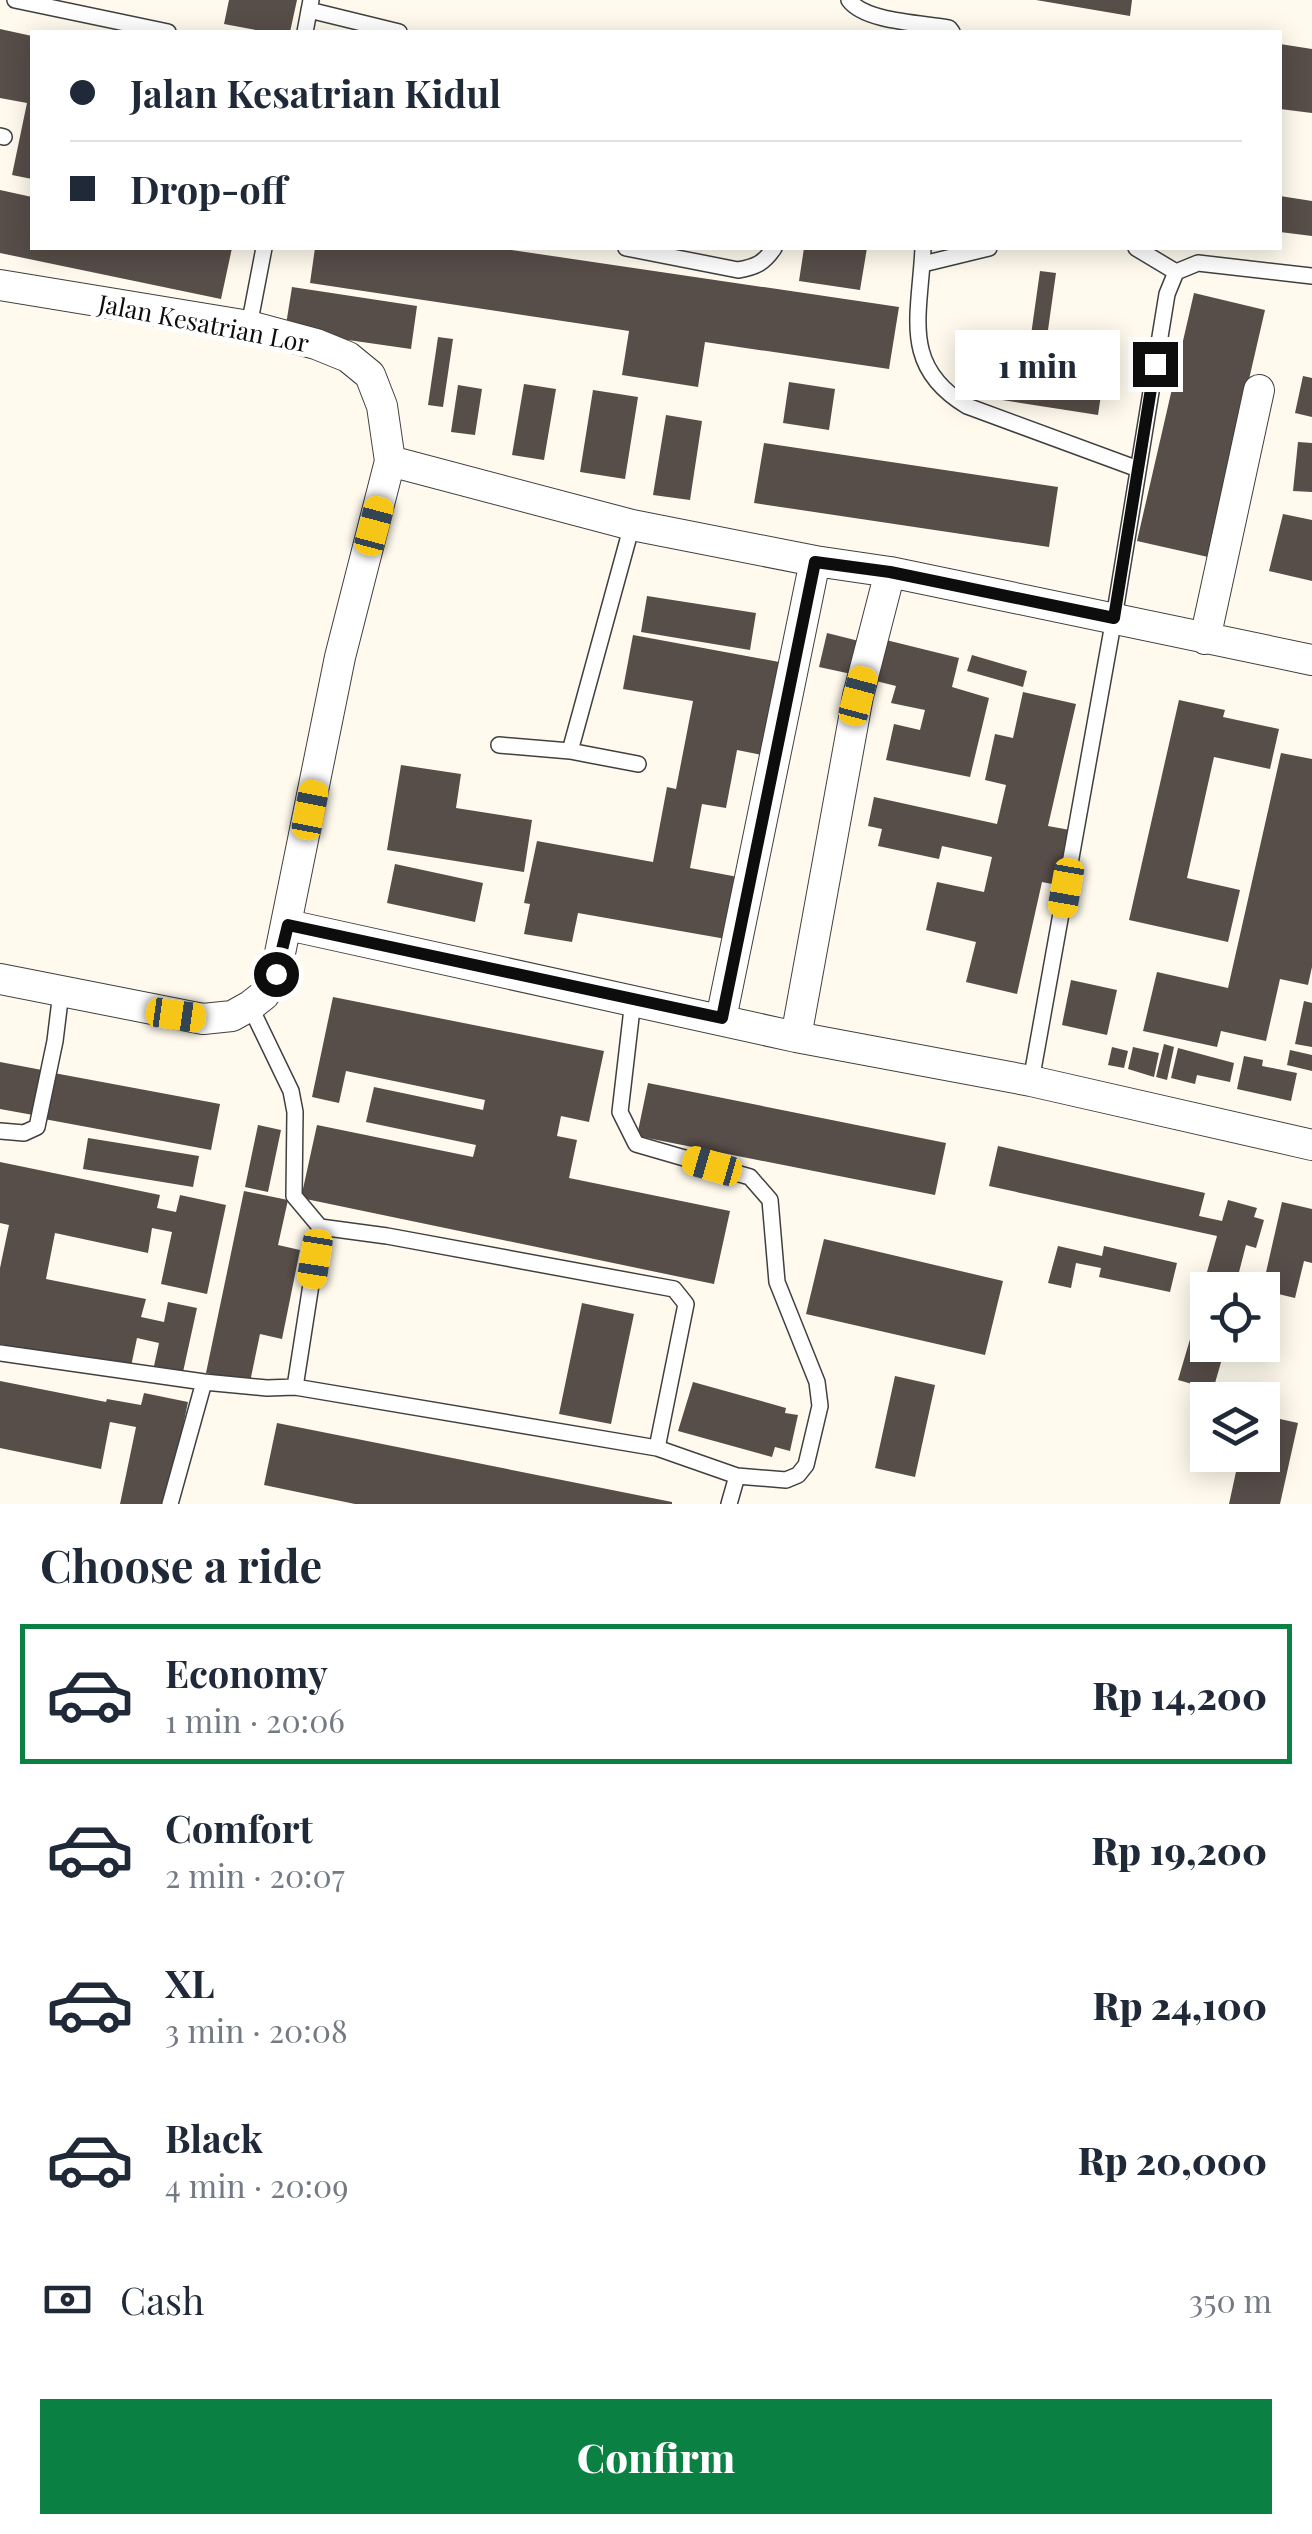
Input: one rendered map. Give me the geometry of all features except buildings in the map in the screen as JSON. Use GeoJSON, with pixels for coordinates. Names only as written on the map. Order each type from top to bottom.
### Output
{"type":"FeatureCollection","features":[{"type":"Feature","properties":{"kind":"street","name":"Jalan Kesatrian Lor"},"geometry":{"type":"LineString","coordinates":[[0,286],[249,326],[348,357],[370,375],[382,406],[390,461]]}},
{"type":"Feature","properties":{"kind":"street"},"geometry":{"type":"LineString","coordinates":[[1205,639],[1259,390]]}},
{"type":"Feature","properties":{"kind":"street"},"geometry":{"type":"LineString","coordinates":[[0,979],[202,1019],[232,1016],[264,995],[276,974],[288,925],[340,657],[390,461],[632,525],[815,562],[890,572],[1312,660]]}},
{"type":"Feature","properties":{"kind":"street"},"geometry":{"type":"LineString","coordinates":[[722,1018],[815,562]]}},
{"type":"Feature","properties":{"kind":"street"},"geometry":{"type":"LineString","coordinates":[[796,1037],[858,696],[890,572]]}},
{"type":"Feature","properties":{"kind":"street"},"geometry":{"type":"LineString","coordinates":[[288,925],[796,1037],[1031,1081],[1312,1146]]}},
{"type":"Feature","properties":{"kind":"lane"},"geometry":{"type":"LineString","coordinates":[[15,0],[158,30]]}},
{"type":"Feature","properties":{"kind":"lane"},"geometry":{"type":"LineString","coordinates":[[849,0],[870,15],[950,30]]}},
{"type":"Feature","properties":{"kind":"lane"},"geometry":{"type":"LineString","coordinates":[[305,30],[310,5],[393,30]]}},
{"type":"Feature","properties":{"kind":"lane"},"geometry":{"type":"LineString","coordinates":[[249,326],[264,250]]}},
{"type":"Feature","properties":{"kind":"lane"},"geometry":{"type":"LineString","coordinates":[[636,250],[738,270],[755,268],[773,250]]}},
{"type":"Feature","properties":{"kind":"lane"},"geometry":{"type":"LineString","coordinates":[[972,250],[923,256],[919,341],[927,372],[944,392],[968,406],[1138,469]]}},
{"type":"Feature","properties":{"kind":"lane"},"geometry":{"type":"LineString","coordinates":[[1139,250],[1176,272]]}},
{"type":"Feature","properties":{"kind":"lane"},"geometry":{"type":"LineString","coordinates":[[1031,1081],[1114,618],[1166,294],[1176,272],[1198,264],[1312,276]]}},
{"type":"Feature","properties":{"kind":"lane"},"geometry":{"type":"LineString","coordinates":[[570,751],[632,525]]}},
{"type":"Feature","properties":{"kind":"lane"},"geometry":{"type":"LineString","coordinates":[[499,745],[570,751],[638,764]]}},
{"type":"Feature","properties":{"kind":"lane"},"geometry":{"type":"LineString","coordinates":[[0,1131],[24,1133],[37,1127],[61,992]]}},
{"type":"Feature","properties":{"kind":"lane"},"geometry":{"type":"LineString","coordinates":[[0,1353],[204,1382],[295,1387],[656,1448],[737,1476],[786,1480],[798,1475],[806,1464],[820,1395],[802,1340],[776,1282],[770,1200],[750,1177],[636,1144],[625,1128],[620,1112],[633,1000]]}},
{"type":"Feature","properties":{"kind":"lane"},"geometry":{"type":"LineString","coordinates":[[250,1006],[291,1091],[296,1112],[294,1196],[320,1227],[674,1288],[686,1304],[656,1448]]}},
{"type":"Feature","properties":{"kind":"lane"},"geometry":{"type":"LineString","coordinates":[[295,1387],[320,1227]]}},
{"type":"Feature","properties":{"kind":"lane"},"geometry":{"type":"LineString","coordinates":[[170,1504],[204,1382]]}},
{"type":"Feature","properties":{"kind":"lane"},"geometry":{"type":"LineString","coordinates":[[730,1504],[737,1476]]}},
{"type":"Feature","properties":{"kind":"route"},"geometry":{"type":"LineString","coordinates":[[276,974],[288,925],[722,1018],[815,562],[890,572],[1114,618],[1155,364]]}}]}
